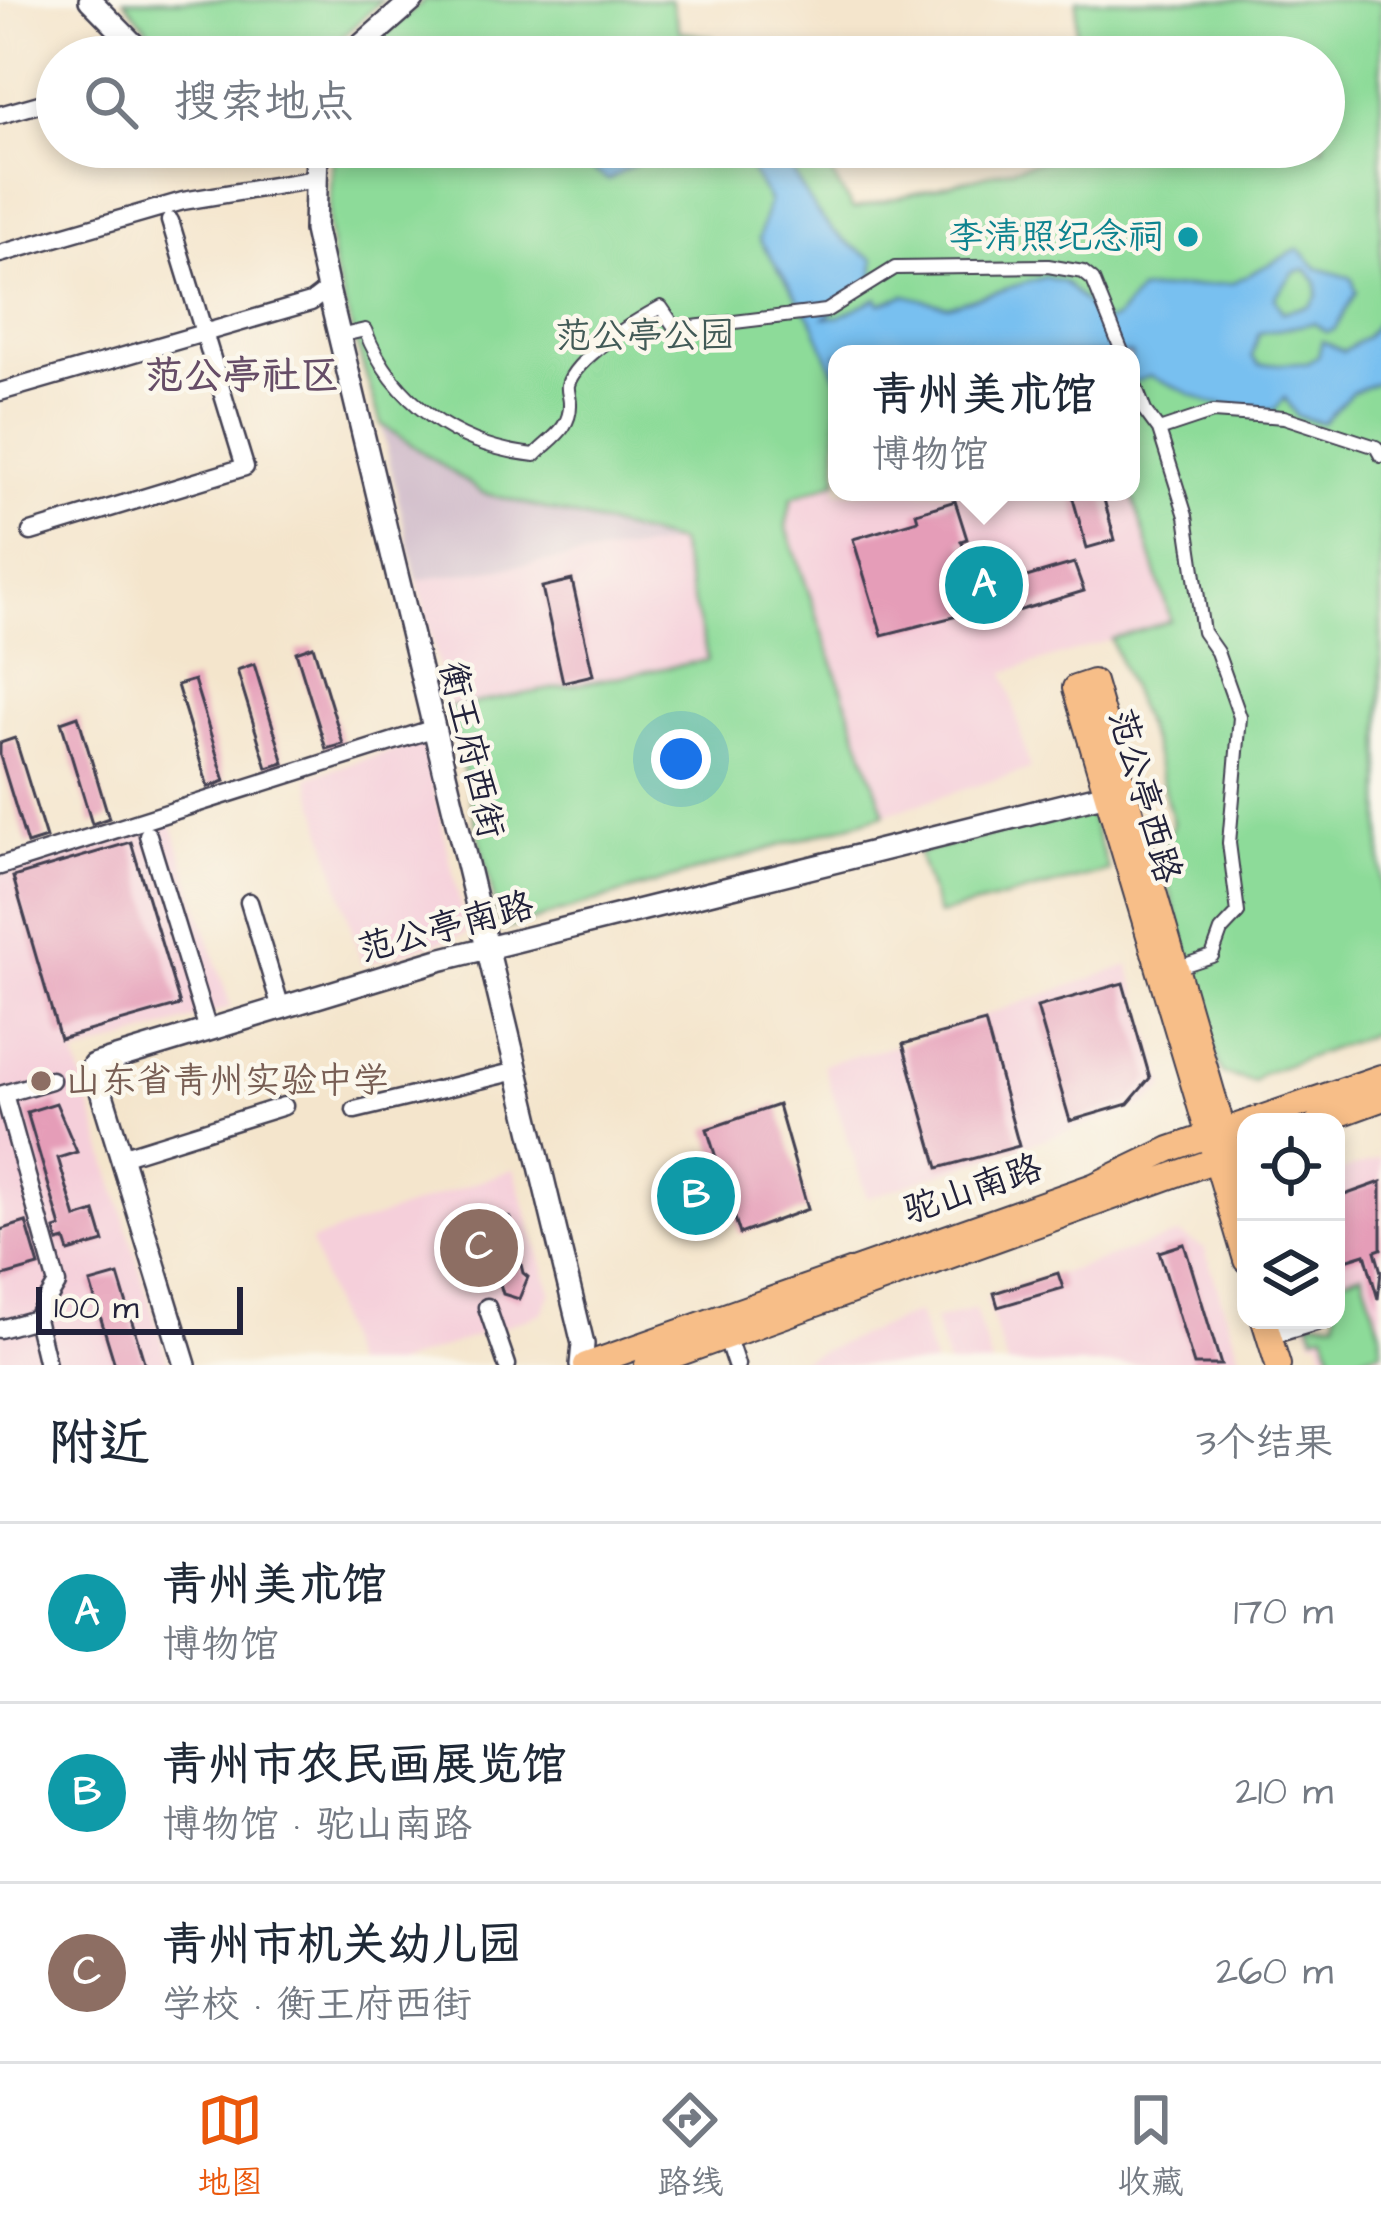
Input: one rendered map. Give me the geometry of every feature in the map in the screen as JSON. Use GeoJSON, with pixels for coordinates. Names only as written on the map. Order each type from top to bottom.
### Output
{"type":"FeatureCollection","features":[{"type":"Feature","properties":{"kind":"main road","name":"范公亭西路"},"geometry":{"type":"LineString","coordinates":[[1114,793],[1176,968],[1224,1147],[1238,1221]]}},
{"type":"Feature","properties":{"kind":"main road","name":"范公亭西路"},"geometry":{"type":"LineString","coordinates":[[1114,793],[1237,1184]]}},
{"type":"Feature","properties":{"kind":"main road","name":"驼山南路"},"geometry":{"type":"LineString","coordinates":[[584,1365],[724,1327],[1224,1147],[1381,1077]]}},
{"type":"Feature","properties":{"kind":"main road"},"geometry":{"type":"LineString","coordinates":[[1343,1113],[1381,1099]]}},
{"type":"Feature","properties":{"kind":"main road","name":"驼山南路"},"geometry":{"type":"LineString","coordinates":[[647,1365],[724,1327]]}},
{"type":"Feature","properties":{"kind":"main road"},"geometry":{"type":"LineString","coordinates":[[1275,1329],[1277,1365]]}},
{"type":"Feature","properties":{"kind":"main road"},"geometry":{"type":"LineString","coordinates":[[1277,1329],[1292,1365]]}},
{"type":"Feature","properties":{"kind":"street"},"geometry":{"type":"LineString","coordinates":[[90,0],[125,36]]}},
{"type":"Feature","properties":{"kind":"street"},"geometry":{"type":"LineString","coordinates":[[372,36],[413,0]]}},
{"type":"Feature","properties":{"kind":"street"},"geometry":{"type":"LineString","coordinates":[[0,116],[36,105]]}},
{"type":"Feature","properties":{"kind":"street","name":"衡王府西街"},"geometry":{"type":"LineString","coordinates":[[316,168],[315,230],[328,289],[484,952],[583,1344],[584,1365]]}},
{"type":"Feature","properties":{"kind":"street"},"geometry":{"type":"LineString","coordinates":[[0,254],[183,201],[316,178]]}},
{"type":"Feature","properties":{"kind":"street"},"geometry":{"type":"LineString","coordinates":[[31,532],[244,467],[170,221]]}},
{"type":"Feature","properties":{"kind":"street"},"geometry":{"type":"LineString","coordinates":[[339,336],[365,330],[395,389],[429,419],[504,452],[535,455],[569,419],[567,388],[583,364],[630,324],[661,307],[676,329],[805,316],[826,311],[895,268],[1002,264],[1083,272],[1093,280],[1120,345]]}},
{"type":"Feature","properties":{"kind":"street"},"geometry":{"type":"LineString","coordinates":[[0,392],[311,302],[328,289]]}},
{"type":"Feature","properties":{"kind":"street"},"geometry":{"type":"LineString","coordinates":[[1140,398],[1159,430],[1186,516],[1203,632],[1217,652],[1240,717],[1229,843],[1238,914],[1221,931],[1212,956],[1176,968]]}},
{"type":"Feature","properties":{"kind":"street"},"geometry":{"type":"LineString","coordinates":[[1159,430],[1213,412],[1284,417],[1376,447],[1381,456]]}},
{"type":"Feature","properties":{"kind":"street"},"geometry":{"type":"LineString","coordinates":[[0,866],[432,729]]}},
{"type":"Feature","properties":{"kind":"street","name":"范公亭南路"},"geometry":{"type":"LineString","coordinates":[[185,1365],[93,1065],[484,952],[1114,793]]}},
{"type":"Feature","properties":{"kind":"street"},"geometry":{"type":"LineString","coordinates":[[148,836],[208,1030]]}},
{"type":"Feature","properties":{"kind":"street"},"geometry":{"type":"LineString","coordinates":[[249,902],[281,1008]]}},
{"type":"Feature","properties":{"kind":"street"},"geometry":{"type":"LineString","coordinates":[[355,1110],[517,1071]]}},
{"type":"Feature","properties":{"kind":"street"},"geometry":{"type":"LineString","coordinates":[[0,1329],[36,1319],[57,1284],[2,1095],[51,1080]]}},
{"type":"Feature","properties":{"kind":"street"},"geometry":{"type":"LineString","coordinates":[[121,1157],[284,1106]]}},
{"type":"Feature","properties":{"kind":"street"},"geometry":{"type":"LineString","coordinates":[[487,1307],[507,1365]]}},
{"type":"Feature","properties":{"kind":"street"},"geometry":{"type":"LineString","coordinates":[[36,1319],[47,1365]]}},
{"type":"Feature","properties":{"kind":"street"},"geometry":{"type":"LineString","coordinates":[[724,1327],[736,1365]]}},
{"type":"Feature","properties":{"kind":"shaded area"},"geometry":{"type":"Polygon","coordinates":[[[381,424],[483,493],[678,543],[417,580],[381,424]]]}},
{"type":"Feature","properties":{"kind":"shaded area"},"geometry":{"type":"Polygon","coordinates":[[[828,484],[828,501],[1134,501],[1171,622],[1005,672],[1030,769],[885,814],[786,526],[791,498],[828,484]]]}},
{"type":"Feature","properties":{"kind":"shaded area"},"geometry":{"type":"Polygon","coordinates":[[[678,543],[708,661],[449,708],[417,580],[678,543]]]}},
{"type":"Feature","properties":{"kind":"shaded area"},"geometry":{"type":"Polygon","coordinates":[[[423,741],[467,934],[362,965],[308,777],[423,741]]]}},
{"type":"Feature","properties":{"kind":"shaded area","name":"山东省青州实验中学"},"geometry":{"type":"Polygon","coordinates":[[[170,819],[231,1007],[75,1056],[169,1365],[0,1365],[0,873],[170,819]]]}},
{"type":"Feature","properties":{"kind":"shaded area"},"geometry":{"type":"Polygon","coordinates":[[[1129,965],[1166,1087],[1144,1106],[867,1198],[823,1064],[903,1044],[1129,965]]]}},
{"type":"Feature","properties":{"kind":"shaded area"},"geometry":{"type":"Polygon","coordinates":[[[1381,1158],[1381,1365],[1328,1365],[1320,1339],[1312,1340],[1309,1329],[1345,1329],[1345,1170],[1381,1158]]]}},
{"type":"Feature","properties":{"kind":"shaded area"},"geometry":{"type":"Polygon","coordinates":[[[514,1169],[551,1292],[542,1313],[393,1365],[351,1365],[311,1241],[514,1169]]]}},
{"type":"Feature","properties":{"kind":"shaded area"},"geometry":{"type":"Polygon","coordinates":[[[1179,1234],[1205,1249],[1243,1365],[1007,1365],[986,1298],[1179,1234]]]}},
{"type":"Feature","properties":{"kind":"shaded area"},"geometry":{"type":"Polygon","coordinates":[[[975,1309],[992,1365],[948,1365],[934,1320],[975,1309]]]}},
{"type":"Feature","properties":{"kind":"shaded area"},"geometry":{"type":"Polygon","coordinates":[[[918,1312],[934,1365],[788,1365],[918,1312]]]}},
{"type":"Feature","properties":{"kind":"green space"},"geometry":{"type":"Polygon","coordinates":[[[124,0],[382,0],[343,36],[153,36],[124,0]]]}},
{"type":"Feature","properties":{"kind":"green space"},"geometry":{"type":"Polygon","coordinates":[[[425,0],[671,0],[680,32],[706,36],[383,36],[425,0]]]}},
{"type":"Feature","properties":{"kind":"green space","name":"范公亭公园"},"geometry":{"type":"Polygon","coordinates":[[[1077,0],[1381,0],[1381,1031],[1262,1074],[1254,1082],[1223,1074],[1218,1063],[1161,860],[1173,823],[1152,744],[1111,639],[1171,621],[1134,501],[1140,501],[1140,345],[828,345],[828,484],[792,498],[786,526],[885,814],[501,930],[449,708],[708,660],[678,543],[483,493],[381,424],[334,271],[328,225],[332,168],[828,168],[853,209],[1013,168],[1345,168],[1345,36],[1076,36],[1077,0]]]}},
{"type":"Feature","properties":{"kind":"green space"},"geometry":{"type":"Polygon","coordinates":[[[1088,810],[1109,871],[938,915],[918,853],[1088,810]]]}},
{"type":"Feature","properties":{"kind":"green space"},"geometry":{"type":"Polygon","coordinates":[[[1362,1273],[1381,1332],[1381,1351],[1334,1365],[1325,1332],[1314,1335],[1312,1329],[1345,1329],[1345,1278],[1362,1273]]]}},
{"type":"Feature","properties":{"kind":"water"},"geometry":{"type":"Polygon","coordinates":[[[591,168],[629,168],[608,180],[591,168]]]}},
{"type":"Feature","properties":{"kind":"water"},"geometry":{"type":"Polygon","coordinates":[[[749,168],[792,168],[828,225],[874,259],[873,281],[825,317],[839,317],[877,298],[880,304],[905,295],[948,306],[1045,277],[1065,283],[1104,322],[1116,319],[1139,291],[1232,283],[1299,249],[1317,268],[1352,278],[1356,292],[1334,330],[1326,332],[1314,323],[1259,333],[1252,357],[1259,365],[1307,363],[1318,356],[1322,341],[1343,351],[1366,337],[1381,317],[1381,381],[1351,393],[1323,423],[1297,416],[1285,398],[1274,410],[1211,403],[1150,376],[1140,380],[1140,345],[828,345],[828,358],[814,324],[759,239],[769,200],[749,168]],[[1306,269],[1294,272],[1275,297],[1282,312],[1309,306],[1317,296],[1317,283],[1306,269]]]}},
{"type":"Feature","properties":{"kind":"building"},"geometry":{"type":"Polygon","coordinates":[[[955,501],[967,539],[961,541],[982,590],[1074,563],[1084,591],[1008,614],[1005,604],[882,635],[853,539],[918,520],[916,513],[955,501]]]}},
{"type":"Feature","properties":{"kind":"building"},"geometry":{"type":"Polygon","coordinates":[[[1074,501],[1104,501],[1115,540],[1087,548],[1074,501]]]}},
{"type":"Feature","properties":{"kind":"building"},"geometry":{"type":"Polygon","coordinates":[[[572,580],[593,675],[563,682],[542,587],[572,580]]]}},
{"type":"Feature","properties":{"kind":"building"},"geometry":{"type":"Polygon","coordinates":[[[313,646],[343,744],[326,749],[296,652],[313,646]]]}},
{"type":"Feature","properties":{"kind":"building"},"geometry":{"type":"Polygon","coordinates":[[[254,664],[284,763],[267,768],[237,670],[254,664]]]}},
{"type":"Feature","properties":{"kind":"building"},"geometry":{"type":"Polygon","coordinates":[[[194,680],[225,781],[208,787],[177,685],[194,680]]]}},
{"type":"Feature","properties":{"kind":"building"},"geometry":{"type":"Polygon","coordinates":[[[78,716],[109,818],[92,824],[61,722],[78,716]]]}},
{"type":"Feature","properties":{"kind":"building"},"geometry":{"type":"Polygon","coordinates":[[[15,738],[46,838],[27,844],[0,756],[0,743],[15,738]]]}},
{"type":"Feature","properties":{"kind":"building"},"geometry":{"type":"Polygon","coordinates":[[[131,842],[180,1005],[60,1039],[13,877],[131,842]]]}},
{"type":"Feature","properties":{"kind":"building"},"geometry":{"type":"Polygon","coordinates":[[[1123,983],[1150,1078],[1128,1104],[1070,1121],[1037,1007],[1123,983]]]}},
{"type":"Feature","properties":{"kind":"building"},"geometry":{"type":"Polygon","coordinates":[[[985,1022],[1019,1146],[938,1168],[903,1044],[985,1022]]]}},
{"type":"Feature","properties":{"kind":"building"},"geometry":{"type":"Polygon","coordinates":[[[56,1103],[77,1152],[58,1158],[76,1218],[95,1212],[104,1242],[69,1252],[65,1240],[58,1242],[55,1229],[61,1227],[27,1112],[56,1103]]]}},
{"type":"Feature","properties":{"kind":"building"},"geometry":{"type":"Polygon","coordinates":[[[778,1105],[808,1209],[740,1234],[707,1129],[778,1105]]]}},
{"type":"Feature","properties":{"kind":"building"},"geometry":{"type":"Polygon","coordinates":[[[1381,1182],[1381,1249],[1375,1251],[1381,1272],[1378,1299],[1365,1254],[1345,1260],[1345,1195],[1381,1182]]]}},
{"type":"Feature","properties":{"kind":"building"},"geometry":{"type":"Polygon","coordinates":[[[487,1207],[510,1218],[523,1273],[528,1277],[519,1299],[503,1294],[482,1222],[487,1207]]]}},
{"type":"Feature","properties":{"kind":"building"},"geometry":{"type":"Polygon","coordinates":[[[26,1222],[39,1266],[0,1277],[0,1230],[26,1222]]]}},
{"type":"Feature","properties":{"kind":"building"},"geometry":{"type":"Polygon","coordinates":[[[1184,1244],[1221,1365],[1194,1365],[1159,1252],[1184,1244]]]}},
{"type":"Feature","properties":{"kind":"building"},"geometry":{"type":"Polygon","coordinates":[[[1058,1273],[1063,1288],[998,1307],[994,1293],[1058,1273]]]}},
{"type":"Feature","properties":{"kind":"building"},"geometry":{"type":"Polygon","coordinates":[[[118,1275],[145,1365],[115,1365],[90,1283],[118,1275]]]}},
{"type":"Feature","properties":{"kind":"place","name":"李清照纪念祠"},"geometry":{"type":"Point","coordinates":[1188,237]}},
{"type":"Feature","properties":{"kind":"place","name":"青州美术馆"},"geometry":{"type":"Point","coordinates":[984,585]}},
{"type":"Feature","properties":{"kind":"place","name":"山东省青州实验中学"},"geometry":{"type":"Point","coordinates":[41,1081]}},
{"type":"Feature","properties":{"kind":"place","name":"青州市农民画展览馆"},"geometry":{"type":"Point","coordinates":[696,1196]}},
{"type":"Feature","properties":{"kind":"place","name":"青州市机关幼儿园"},"geometry":{"type":"Point","coordinates":[479,1248]}},
{"type":"Feature","properties":{"kind":"district","name":"范公亭社区"},"geometry":{"type":"Point","coordinates":[242,377]}}]}
